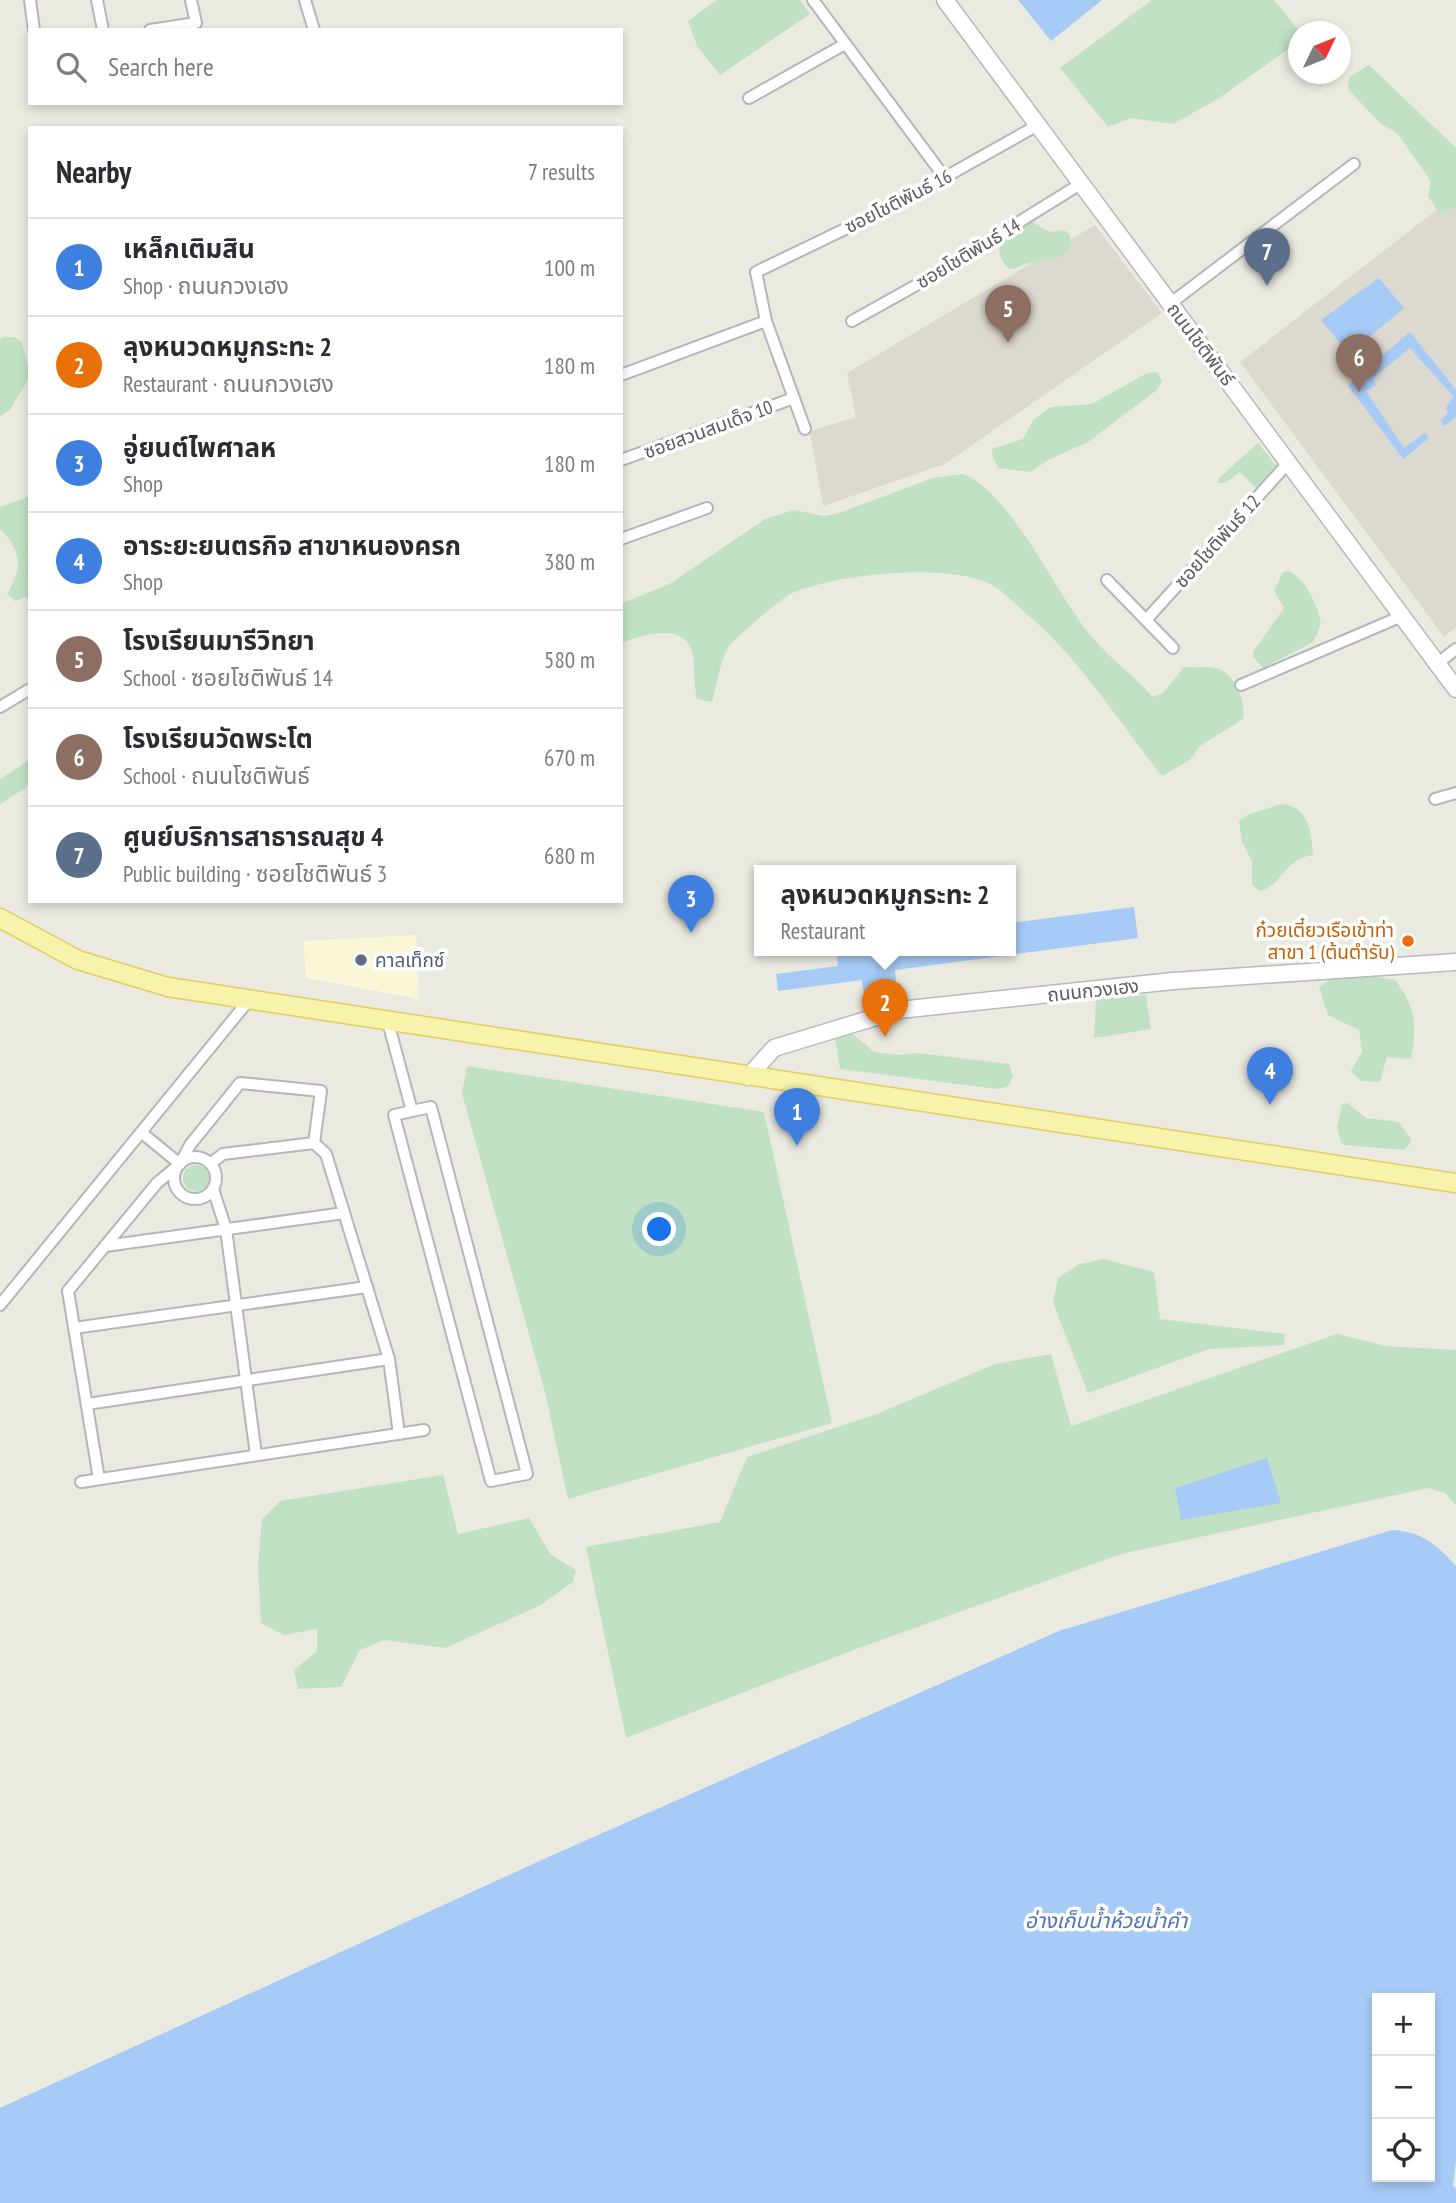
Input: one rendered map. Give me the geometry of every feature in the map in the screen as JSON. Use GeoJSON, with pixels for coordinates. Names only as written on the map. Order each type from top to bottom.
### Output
{"type":"FeatureCollection","features":[{"type":"Feature","properties":{"kind":"main road"},"geometry":{"type":"LineString","coordinates":[[0,918],[78,960],[168,987],[1456,1183]]}},
{"type":"Feature","properties":{"kind":"street"},"geometry":{"type":"LineString","coordinates":[[30,0],[34,28]]}},
{"type":"Feature","properties":{"kind":"street"},"geometry":{"type":"LineString","coordinates":[[97,0],[103,28]]}},
{"type":"Feature","properties":{"kind":"street"},"geometry":{"type":"LineString","coordinates":[[163,28],[196,23],[191,0]]}},
{"type":"Feature","properties":{"kind":"street"},"geometry":{"type":"LineString","coordinates":[[305,0],[313,28]]}},
{"type":"Feature","properties":{"kind":"street"},"geometry":{"type":"LineString","coordinates":[[813,0],[945,178]]}},
{"type":"Feature","properties":{"kind":"street","name":"ถนนโชติพันธ์"},"geometry":{"type":"LineString","coordinates":[[945,0],[1456,689]]}},
{"type":"Feature","properties":{"kind":"street"},"geometry":{"type":"LineString","coordinates":[[749,98],[845,44]]}},
{"type":"Feature","properties":{"kind":"street","name":"ซอยโชติพันธ์ 16"},"geometry":{"type":"LineString","coordinates":[[766,321],[756,272],[945,178],[1038,125]]}},
{"type":"Feature","properties":{"kind":"street"},"geometry":{"type":"LineString","coordinates":[[1171,303],[1354,164]]}},
{"type":"Feature","properties":{"kind":"street","name":"ซอยโชติพันธ์ 14"},"geometry":{"type":"LineString","coordinates":[[852,321],[929,278],[1082,183]]}},
{"type":"Feature","properties":{"kind":"street"},"geometry":{"type":"LineString","coordinates":[[623,374],[766,321],[805,429]]}},
{"type":"Feature","properties":{"kind":"street","name":"ซอยสวนสมเด็จ 10"},"geometry":{"type":"LineString","coordinates":[[623,459],[794,398]]}},
{"type":"Feature","properties":{"kind":"street","name":"ซอยโชติพันธ์ 12"},"geometry":{"type":"LineString","coordinates":[[1146,620],[1289,462]]}},
{"type":"Feature","properties":{"kind":"street"},"geometry":{"type":"LineString","coordinates":[[623,538],[707,508]]}},
{"type":"Feature","properties":{"kind":"street"},"geometry":{"type":"LineString","coordinates":[[1107,580],[1174,648]]}},
{"type":"Feature","properties":{"kind":"street"},"geometry":{"type":"LineString","coordinates":[[1241,685],[1402,616]]}},
{"type":"Feature","properties":{"kind":"street"},"geometry":{"type":"LineString","coordinates":[[1437,664],[1456,649]]}},
{"type":"Feature","properties":{"kind":"street"},"geometry":{"type":"LineString","coordinates":[[0,707],[28,690]]}},
{"type":"Feature","properties":{"kind":"street"},"geometry":{"type":"LineString","coordinates":[[1435,799],[1456,793]]}},
{"type":"Feature","properties":{"kind":"street","name":"ถนนกวงเฮง"},"geometry":{"type":"LineString","coordinates":[[748,1077],[774,1048],[899,1010],[1173,981],[1456,962]]}},
{"type":"Feature","properties":{"kind":"street"},"geometry":{"type":"LineString","coordinates":[[0,1304],[249,1000]]}},
{"type":"Feature","properties":{"kind":"street"},"geometry":{"type":"LineString","coordinates":[[388,1022],[412,1111]]}},
{"type":"Feature","properties":{"kind":"street"},"geometry":{"type":"LineString","coordinates":[[213,1189],[195,1199],[183,1195],[175,1183],[180,1164],[190,1145],[240,1083],[321,1091],[314,1143]]}},
{"type":"Feature","properties":{"kind":"street"},"geometry":{"type":"LineString","coordinates":[[431,1107],[527,1474],[491,1481],[394,1115],[412,1111],[431,1107]]}},
{"type":"Feature","properties":{"kind":"street"},"geometry":{"type":"LineString","coordinates":[[142,1133],[180,1164]]}},
{"type":"Feature","properties":{"kind":"street"},"geometry":{"type":"LineString","coordinates":[[210,1164],[223,1154],[314,1143],[326,1154],[389,1359],[399,1433]]}},
{"type":"Feature","properties":{"kind":"street"},"geometry":{"type":"LineString","coordinates":[[99,1479],[68,1291],[157,1183],[180,1164],[195,1157],[210,1164],[216,1176],[213,1189],[226,1229],[256,1455]]}},
{"type":"Feature","properties":{"kind":"street"},"geometry":{"type":"LineString","coordinates":[[105,1246],[344,1213]]}},
{"type":"Feature","properties":{"kind":"street"},"geometry":{"type":"LineString","coordinates":[[74,1328],[367,1287]]}},
{"type":"Feature","properties":{"kind":"street"},"geometry":{"type":"LineString","coordinates":[[87,1404],[389,1359]]}},
{"type":"Feature","properties":{"kind":"street"},"geometry":{"type":"LineString","coordinates":[[81,1482],[424,1430]]}},
{"type":"Feature","properties":{"kind":"shaded area"},"geometry":{"type":"Polygon","coordinates":[[[1456,195],[1456,627],[1444,637],[1240,362],[1456,195]]]}},
{"type":"Feature","properties":{"kind":"shaded area"},"geometry":{"type":"Polygon","coordinates":[[[1095,225],[1162,313],[945,464],[823,506],[810,431],[856,417],[847,373],[1095,225]]]}},
{"type":"Feature","properties":{"kind":"shaded area","name":"คาลเท็กซ์"},"geometry":{"type":"Polygon","coordinates":[[[416,935],[419,999],[306,978],[303,941],[416,935]]]}},
{"type":"Feature","properties":{"kind":"green space"},"geometry":{"type":"Polygon","coordinates":[[[717,0],[800,0],[810,14],[720,75],[697,46],[688,21],[717,0]]]}},
{"type":"Feature","properties":{"kind":"green space"},"geometry":{"type":"Polygon","coordinates":[[[1152,0],[1274,0],[1291,21],[1288,21],[1288,49],[1216,100],[1173,124],[1131,118],[1108,127],[1060,68],[1152,0]]]}},
{"type":"Feature","properties":{"kind":"green space"},"geometry":{"type":"Polygon","coordinates":[[[1369,65],[1456,148],[1456,207],[1439,213],[1428,196],[1431,181],[1397,133],[1380,123],[1348,89],[1351,76],[1369,65]]]}},
{"type":"Feature","properties":{"kind":"green space"},"geometry":{"type":"Polygon","coordinates":[[[1031,221],[1049,232],[1064,230],[1070,235],[1071,244],[1068,250],[1056,257],[1009,269],[1002,260],[1000,246],[1009,235],[1031,221]]]}},
{"type":"Feature","properties":{"kind":"green space"},"geometry":{"type":"Polygon","coordinates":[[[3,337],[14,337],[22,343],[28,379],[10,410],[0,416],[0,340],[3,337]]]}},
{"type":"Feature","properties":{"kind":"green space"},"geometry":{"type":"Polygon","coordinates":[[[1157,372],[1162,381],[1157,390],[1088,442],[1048,460],[1031,472],[999,468],[993,459],[992,449],[1023,439],[1033,420],[1051,407],[1092,404],[1147,373],[1157,372]]]}},
{"type":"Feature","properties":{"kind":"green space"},"geometry":{"type":"Polygon","coordinates":[[[1258,443],[1278,468],[1257,489],[1240,472],[1225,483],[1218,483],[1219,478],[1258,443]]]}},
{"type":"Feature","properties":{"kind":"green space"},"geometry":{"type":"Polygon","coordinates":[[[963,474],[981,485],[999,502],[1033,547],[1092,637],[1153,697],[1163,693],[1184,667],[1215,668],[1227,673],[1237,687],[1243,703],[1243,719],[1200,746],[1190,760],[1162,776],[1097,689],[1043,629],[994,586],[974,578],[950,574],[922,572],[863,576],[790,594],[729,646],[721,665],[712,702],[697,699],[691,649],[679,636],[659,633],[623,642],[623,603],[671,583],[765,519],[794,510],[824,516],[839,513],[933,478],[963,474]]]}},
{"type":"Feature","properties":{"kind":"green space"},"geometry":{"type":"Polygon","coordinates":[[[28,497],[28,599],[25,597],[16,601],[7,594],[16,576],[18,560],[13,545],[0,529],[0,507],[28,497]]]}},
{"type":"Feature","properties":{"kind":"green space"},"geometry":{"type":"Polygon","coordinates":[[[1288,571],[1306,586],[1321,624],[1313,642],[1263,668],[1253,657],[1253,652],[1284,608],[1274,591],[1283,572],[1288,571]]]}},
{"type":"Feature","properties":{"kind":"green space"},"geometry":{"type":"Polygon","coordinates":[[[28,761],[28,786],[0,804],[0,779],[28,761]]]}},
{"type":"Feature","properties":{"kind":"green space"},"geometry":{"type":"Polygon","coordinates":[[[1281,804],[1297,809],[1303,815],[1310,829],[1313,855],[1296,861],[1268,888],[1260,891],[1252,885],[1252,861],[1242,842],[1239,821],[1247,815],[1281,804]]]}},
{"type":"Feature","properties":{"kind":"green space"},"geometry":{"type":"Polygon","coordinates":[[[1367,975],[1395,980],[1407,999],[1413,1017],[1411,1059],[1387,1057],[1380,1082],[1361,1081],[1351,1071],[1362,1052],[1359,1030],[1328,1015],[1319,987],[1334,976],[1367,975]]]}},
{"type":"Feature","properties":{"kind":"green space"},"geometry":{"type":"Polygon","coordinates":[[[1146,995],[1151,1029],[1094,1038],[1096,999],[1146,995]]]}},
{"type":"Feature","properties":{"kind":"green space"},"geometry":{"type":"Polygon","coordinates":[[[842,1032],[853,1034],[874,1052],[897,1055],[918,1053],[1009,1064],[1013,1077],[1007,1087],[998,1089],[840,1069],[835,1037],[842,1032]]]}},
{"type":"Feature","properties":{"kind":"green space"},"geometry":{"type":"Polygon","coordinates":[[[467,1066],[764,1112],[832,1423],[568,1499],[545,1392],[462,1093],[467,1066]]]}},
{"type":"Feature","properties":{"kind":"green space"},"geometry":{"type":"Polygon","coordinates":[[[1347,1103],[1366,1118],[1399,1122],[1411,1139],[1410,1144],[1403,1150],[1345,1145],[1341,1142],[1337,1127],[1342,1104],[1347,1103]]]}},
{"type":"Feature","properties":{"kind":"green space"},"geometry":{"type":"Polygon","coordinates":[[[196,1165],[206,1168],[209,1178],[206,1188],[196,1191],[186,1188],[183,1178],[186,1168],[196,1165]]]}},
{"type":"Feature","properties":{"kind":"green space"},"geometry":{"type":"Polygon","coordinates":[[[1103,1259],[1154,1272],[1160,1319],[1285,1334],[1284,1345],[1209,1349],[1088,1393],[1053,1303],[1058,1278],[1079,1264],[1103,1259]]]}},
{"type":"Feature","properties":{"kind":"green space"},"geometry":{"type":"Polygon","coordinates":[[[1337,1334],[1385,1346],[1456,1350],[1456,1505],[1445,1493],[1428,1488],[1121,1554],[856,1649],[626,1738],[586,1547],[720,1522],[747,1457],[877,1414],[995,1364],[1051,1354],[1071,1426],[1337,1334]]]}},
{"type":"Feature","properties":{"kind":"green space"},"geometry":{"type":"Polygon","coordinates":[[[443,1475],[458,1534],[529,1518],[551,1555],[576,1570],[573,1582],[539,1606],[445,1648],[384,1640],[360,1650],[341,1687],[298,1689],[294,1670],[317,1651],[317,1629],[284,1635],[261,1623],[258,1566],[262,1519],[280,1501],[443,1475]]]}},
{"type":"Feature","properties":{"kind":"water"},"geometry":{"type":"Polygon","coordinates":[[[1018,0],[1102,0],[1051,41],[1018,0]]]}},
{"type":"Feature","properties":{"kind":"water"},"geometry":{"type":"Polygon","coordinates":[[[1379,278],[1404,308],[1349,354],[1321,320],[1379,278]]]}},
{"type":"Feature","properties":{"kind":"water"},"geometry":{"type":"Polygon","coordinates":[[[1410,332],[1456,390],[1456,416],[1445,426],[1440,421],[1448,413],[1446,407],[1454,397],[1410,348],[1373,378],[1376,385],[1366,391],[1404,448],[1425,433],[1429,438],[1403,459],[1348,385],[1410,332]]]}},
{"type":"Feature","properties":{"kind":"water"},"geometry":{"type":"Polygon","coordinates":[[[1134,907],[1138,938],[1016,954],[1016,922],[1134,907]]]}},
{"type":"Feature","properties":{"kind":"water"},"geometry":{"type":"Polygon","coordinates":[[[837,956],[1001,956],[895,970],[897,996],[865,1000],[862,980],[778,991],[776,974],[838,966],[837,956]]]}},
{"type":"Feature","properties":{"kind":"water"},"geometry":{"type":"Polygon","coordinates":[[[1267,1458],[1281,1503],[1181,1520],[1175,1488],[1267,1458]]]}},
{"type":"Feature","properties":{"kind":"water","name":"อ่างเก็บน้ำห้วยน้ำคำ"},"geometry":{"type":"Polygon","coordinates":[[[1392,1530],[1420,1536],[1456,1566],[1456,2161],[1453,2185],[1456,2189],[1456,2203],[0,2203],[0,2108],[544,1859],[1059,1631],[1392,1530]]]}},
{"type":"Feature","properties":{"kind":"place","name":"ศูนย์บริการสาธารณสุข 4"},"geometry":{"type":"Point","coordinates":[1267,286]}},
{"type":"Feature","properties":{"kind":"place","name":"โรงเรียนมารีวิทยา"},"geometry":{"type":"Point","coordinates":[1008,343]}},
{"type":"Feature","properties":{"kind":"place","name":"โรงเรียนวัดพระโต"},"geometry":{"type":"Point","coordinates":[1359,392]}},
{"type":"Feature","properties":{"kind":"place","name":"อู่ยนต์ไพศาลห"},"geometry":{"type":"Point","coordinates":[691,933]}},
{"type":"Feature","properties":{"kind":"place","name":"ก๋วยเตี๋ยวเรือเข้าท่า สาขา 1 (ต้นตำรับ)"},"geometry":{"type":"Point","coordinates":[1408,941]}},
{"type":"Feature","properties":{"kind":"place","name":"คาลเท็กซ์"},"geometry":{"type":"Point","coordinates":[361,960]}},
{"type":"Feature","properties":{"kind":"place","name":"ลุงหนวดหมูกระทะ 2"},"geometry":{"type":"Point","coordinates":[885,1037]}},
{"type":"Feature","properties":{"kind":"place","name":"อาระยะยนตรกิจ สาขาหนองครก"},"geometry":{"type":"Point","coordinates":[1270,1105]}},
{"type":"Feature","properties":{"kind":"place","name":"เหล็กเติมสิน"},"geometry":{"type":"Point","coordinates":[797,1146]}}]}
